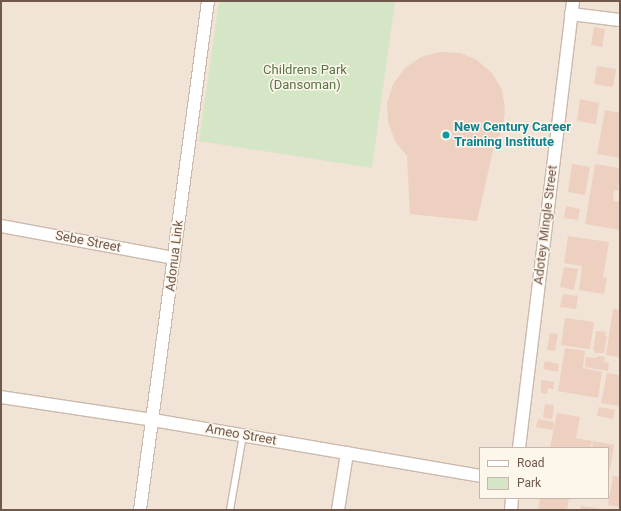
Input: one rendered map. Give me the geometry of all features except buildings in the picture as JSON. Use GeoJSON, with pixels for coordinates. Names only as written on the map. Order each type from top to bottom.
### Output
{"type":"FeatureCollection","features":[{"type":"Feature","properties":{"kind":"street","name":"Adonua Link"},"geometry":{"type":"LineString","coordinates":[[140,510],[208,1]]}},
{"type":"Feature","properties":{"kind":"street","name":"Adotey Mingle Street"},"geometry":{"type":"LineString","coordinates":[[519,447],[573,1]]}},
{"type":"Feature","properties":{"kind":"street"},"geometry":{"type":"LineString","coordinates":[[571,14],[620,20]]}},
{"type":"Feature","properties":{"kind":"street","name":"Sebe Street"},"geometry":{"type":"LineString","coordinates":[[1,226],[174,258]]}},
{"type":"Feature","properties":{"kind":"street","name":"Ameo Street"},"geometry":{"type":"LineString","coordinates":[[1,397],[153,420],[479,476]]}},
{"type":"Feature","properties":{"kind":"street"},"geometry":{"type":"LineString","coordinates":[[338,510],[347,453]]}},
{"type":"Feature","properties":{"kind":"street"},"geometry":{"type":"LineString","coordinates":[[511,510],[512,499]]}},
{"type":"Feature","properties":{"kind":"lane"},"geometry":{"type":"LineString","coordinates":[[230,510],[243,435]]}},
{"type":"Feature","properties":{"kind":"shaded area"},"geometry":{"type":"Polygon","coordinates":[[[1,1],[620,1],[620,510],[1,510],[1,1]]]}},
{"type":"Feature","properties":{"kind":"green space","name":"Childrens Park (Dansoman)"},"geometry":{"type":"Polygon","coordinates":[[[219,1],[395,1],[372,168],[199,141],[219,1]]]}},
{"type":"Feature","properties":{"kind":"place","name":"New Century Career Training Institute"},"geometry":{"type":"Point","coordinates":[446,135]}}]}
